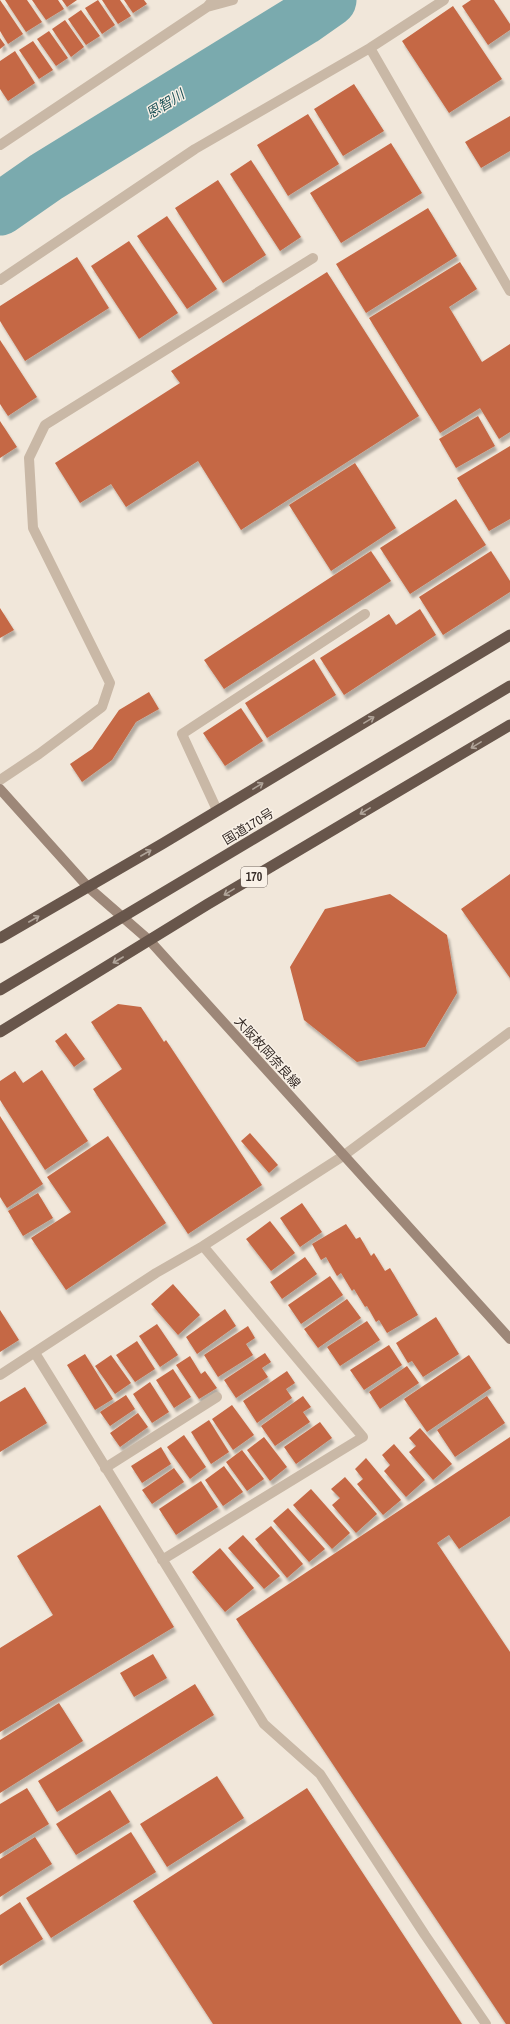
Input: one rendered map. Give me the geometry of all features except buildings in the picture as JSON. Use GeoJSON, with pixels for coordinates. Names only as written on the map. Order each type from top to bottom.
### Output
{"type":"FeatureCollection","features":[{"type":"Feature","properties":{"kind":"highway"},"geometry":{"type":"LineString","coordinates":[[0,938],[510,635]]}},
{"type":"Feature","properties":{"kind":"highway","name":"国道170号"},"geometry":{"type":"LineString","coordinates":[[0,990],[510,686]]}},
{"type":"Feature","properties":{"kind":"highway","name":"170"},"geometry":{"type":"LineString","coordinates":[[0,1032],[510,725]]}},
{"type":"Feature","properties":{"kind":"main road","name":"大阪枚岡奈良線"},"geometry":{"type":"LineString","coordinates":[[0,789],[88,887],[150,941],[510,1339]]}},
{"type":"Feature","properties":{"kind":"street"},"geometry":{"type":"LineString","coordinates":[[0,145],[210,4],[233,0]]}},
{"type":"Feature","properties":{"kind":"street"},"geometry":{"type":"LineString","coordinates":[[0,280],[195,149],[370,48],[444,0]]}},
{"type":"Feature","properties":{"kind":"street"},"geometry":{"type":"LineString","coordinates":[[370,48],[510,291]]}},
{"type":"Feature","properties":{"kind":"street"},"geometry":{"type":"LineString","coordinates":[[0,780],[39,754],[102,707],[110,683],[33,528],[29,458],[45,425],[313,258]]}},
{"type":"Feature","properties":{"kind":"street"},"geometry":{"type":"LineString","coordinates":[[217,810],[182,734],[365,614]]}},
{"type":"Feature","properties":{"kind":"street"},"geometry":{"type":"LineString","coordinates":[[0,1375],[156,1273],[203,1246],[343,1156],[510,1032]]}},
{"type":"Feature","properties":{"kind":"street"},"geometry":{"type":"LineString","coordinates":[[162,1560],[363,1437],[203,1246]]}},
{"type":"Feature","properties":{"kind":"street"},"geometry":{"type":"LineString","coordinates":[[35,1353],[264,1724],[320,1774],[425,1935],[486,2024]]}},
{"type":"Feature","properties":{"kind":"street"},"geometry":{"type":"LineString","coordinates":[[105,1468],[218,1397]]}},
{"type":"Feature","properties":{"kind":"waterway","name":"恩智川"},"geometry":{"type":"LineString","coordinates":[[0,209],[46,177],[303,19],[330,0]]}}]}
